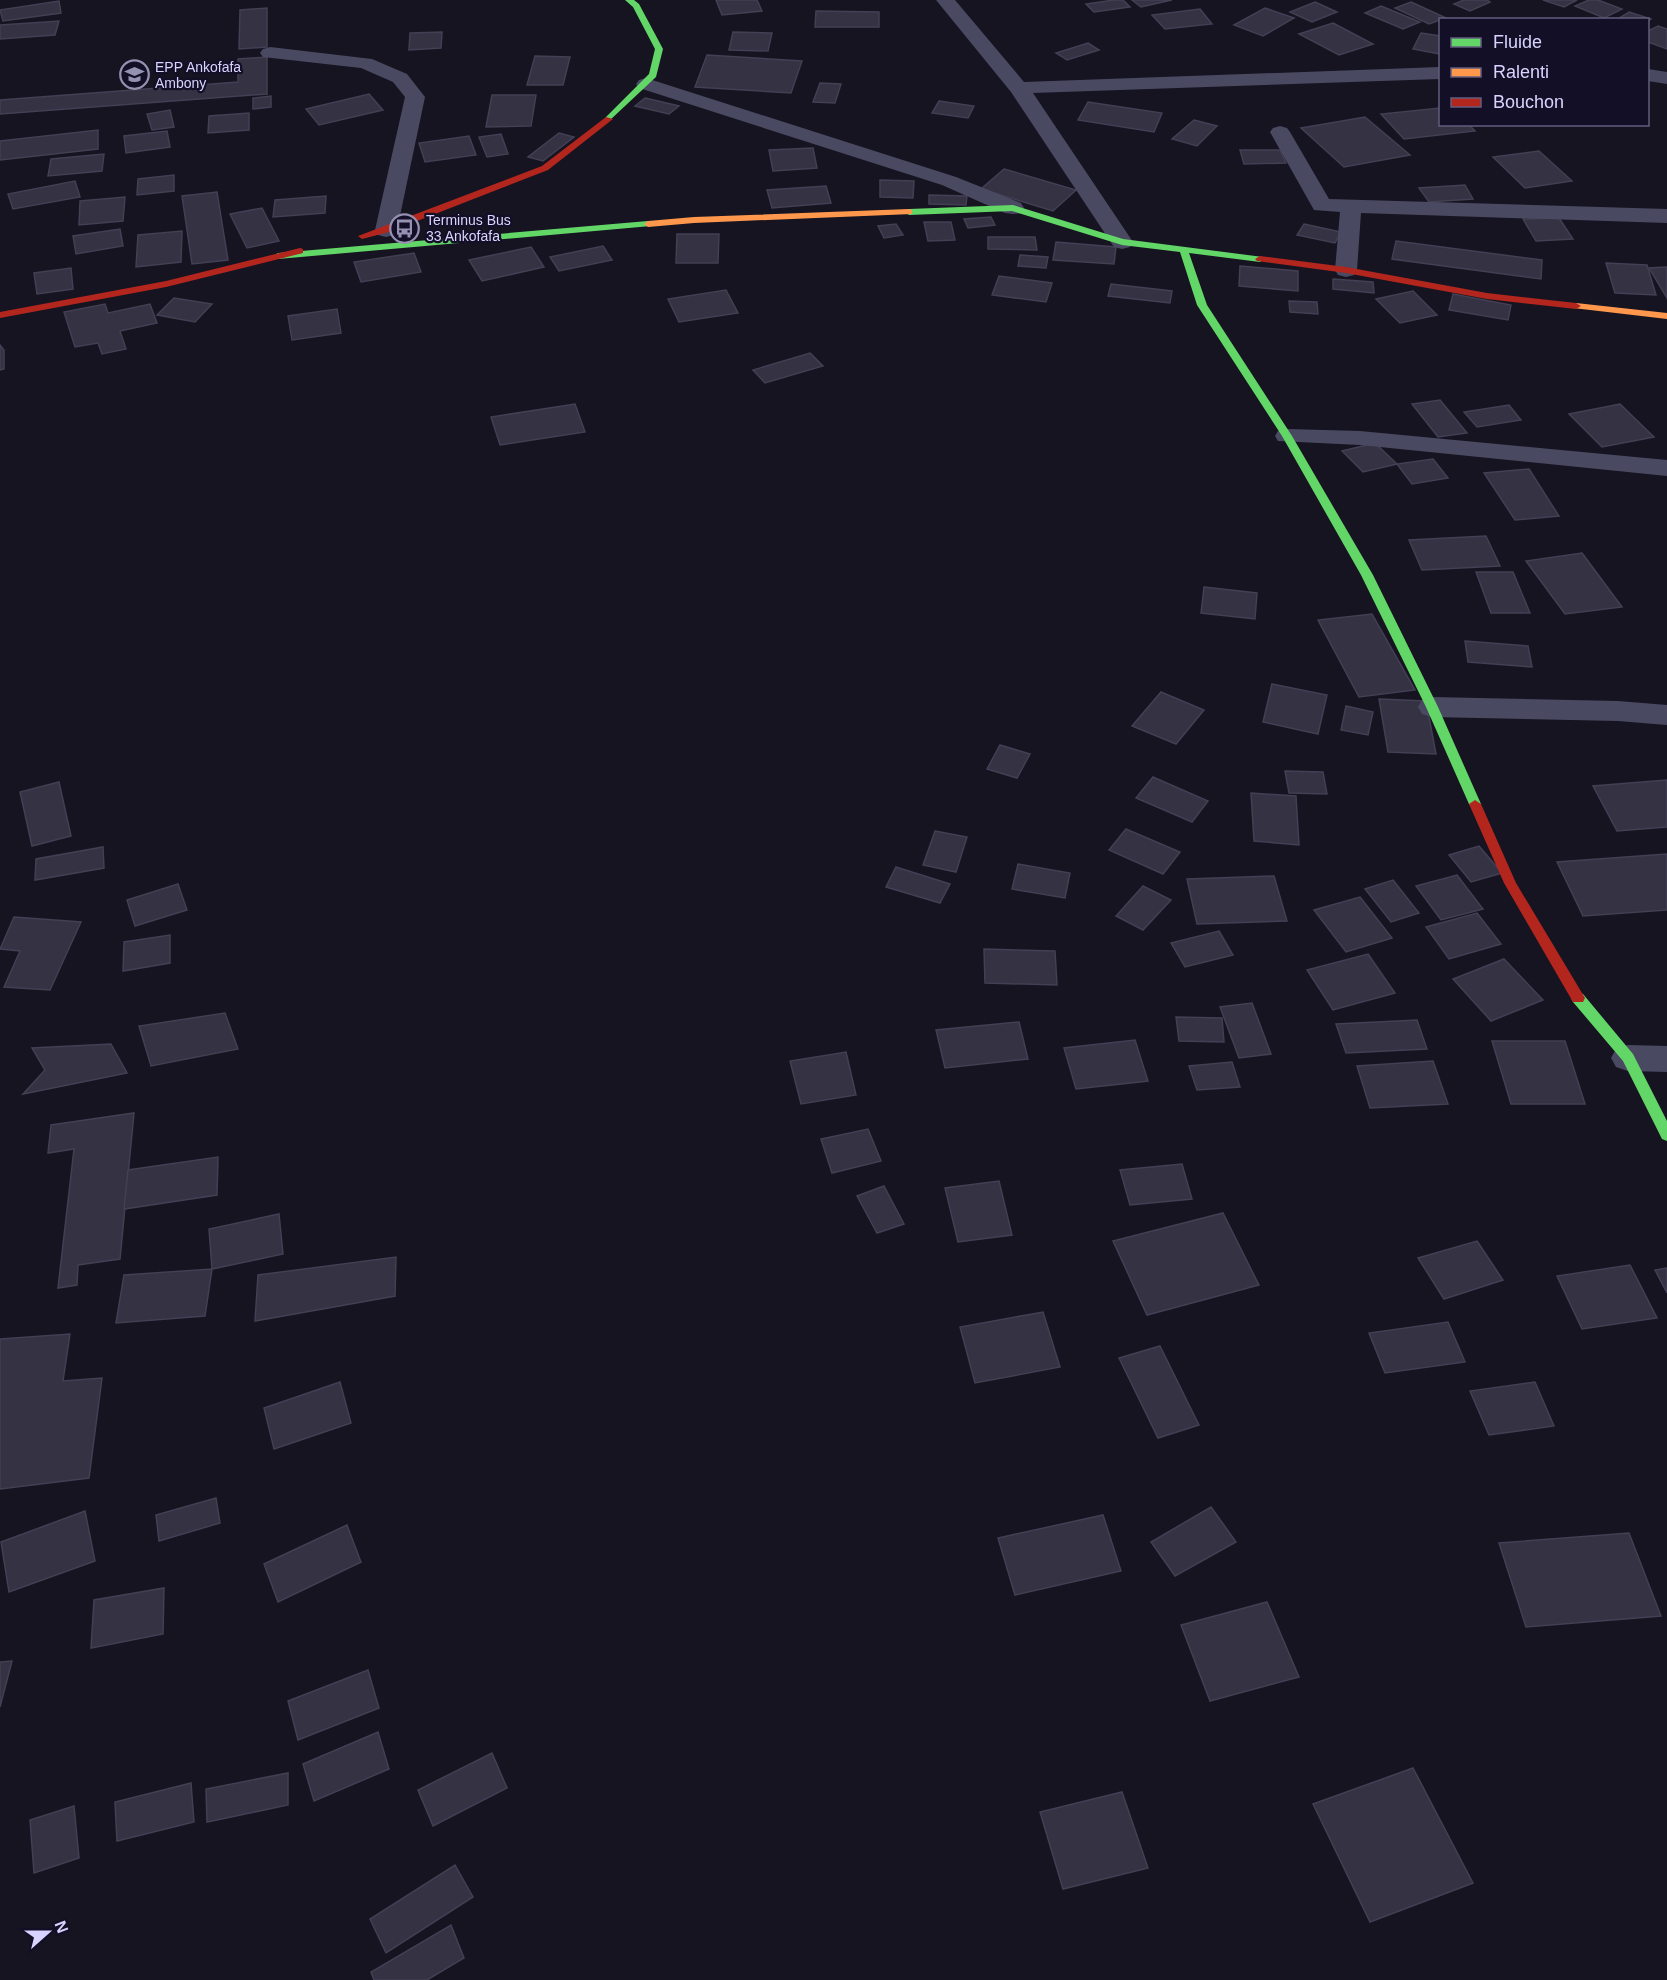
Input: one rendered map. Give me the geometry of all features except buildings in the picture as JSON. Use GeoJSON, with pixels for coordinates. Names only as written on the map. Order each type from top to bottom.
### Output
{"type":"FeatureCollection","features":[{"type":"Feature","properties":{"kind":"street"},"geometry":{"type":"LineString","coordinates":[[0,315],[166,284],[386,230],[546,168],[608,120],[653,75],[659,49],[636,6],[629,0]]}},
{"type":"Feature","properties":{"kind":"street"},"geometry":{"type":"LineString","coordinates":[[945,0],[1019,88],[1122,242]]}},
{"type":"Feature","properties":{"kind":"street"},"geometry":{"type":"LineString","coordinates":[[270,53],[365,63],[400,78],[415,97],[386,230]]}},
{"type":"Feature","properties":{"kind":"street"},"geometry":{"type":"LineString","coordinates":[[1019,88],[1439,73]]}},
{"type":"Feature","properties":{"kind":"street"},"geometry":{"type":"LineString","coordinates":[[1649,75],[1667,78]]}},
{"type":"Feature","properties":{"kind":"street"},"geometry":{"type":"LineString","coordinates":[[646,84],[950,181],[1013,208],[1122,242],[1346,270],[1487,296],[1667,315]]}},
{"type":"Feature","properties":{"kind":"street"},"geometry":{"type":"LineString","coordinates":[[1281,132],[1322,205],[1667,216]]}},
{"type":"Feature","properties":{"kind":"street"},"geometry":{"type":"LineString","coordinates":[[1346,270],[1351,206]]}},
{"type":"Feature","properties":{"kind":"street"},"geometry":{"type":"LineString","coordinates":[[278,256],[694,220],[1013,208]]}},
{"type":"Feature","properties":{"kind":"street"},"geometry":{"type":"LineString","coordinates":[[1184,251],[1202,305],[1287,436],[1367,575],[1432,707],[1510,882],[1573,992],[1628,1058],[1667,1135]]}},
{"type":"Feature","properties":{"kind":"street"},"geometry":{"type":"LineString","coordinates":[[1287,436],[1360,438],[1667,468]]}},
{"type":"Feature","properties":{"kind":"street"},"geometry":{"type":"LineString","coordinates":[[1432,707],[1618,711],[1667,715]]}},
{"type":"Feature","properties":{"kind":"street"},"geometry":{"type":"LineString","coordinates":[[1628,1058],[1667,1059]]}},
{"type":"Feature","properties":{"kind":"traffic: fast"},"geometry":{"type":"LineString","coordinates":[[609,119],[653,75],[659,49],[636,6],[629,0]]}},
{"type":"Feature","properties":{"kind":"traffic: fast"},"geometry":{"type":"LineString","coordinates":[[909,212],[1013,208],[1122,242],[1260,259]]}},
{"type":"Feature","properties":{"kind":"traffic: fast"},"geometry":{"type":"LineString","coordinates":[[278,256],[648,224]]}},
{"type":"Feature","properties":{"kind":"traffic: fast"},"geometry":{"type":"LineString","coordinates":[[1184,251],[1202,305],[1287,436],[1367,575],[1432,707],[1475,804]]}},
{"type":"Feature","properties":{"kind":"traffic: fast"},"geometry":{"type":"LineString","coordinates":[[1578,998],[1628,1058],[1667,1135]]}},
{"type":"Feature","properties":{"kind":"traffic: slow"},"geometry":{"type":"LineString","coordinates":[[648,224],[694,220],[909,212]]}},
{"type":"Feature","properties":{"kind":"traffic: slow"},"geometry":{"type":"LineString","coordinates":[[1576,306],[1667,316]]}},
{"type":"Feature","properties":{"kind":"traffic: jam"},"geometry":{"type":"LineString","coordinates":[[362,236],[386,230],[545,168],[609,119]]}},
{"type":"Feature","properties":{"kind":"traffic: jam"},"geometry":{"type":"LineString","coordinates":[[0,315],[166,284],[300,251]]}},
{"type":"Feature","properties":{"kind":"traffic: jam"},"geometry":{"type":"LineString","coordinates":[[1260,259],[1346,270],[1487,296],[1576,306]]}},
{"type":"Feature","properties":{"kind":"traffic: jam"},"geometry":{"type":"LineString","coordinates":[[1475,804],[1510,883],[1578,998]]}},
{"type":"Feature","properties":{"kind":"place","name":"EPP Ankofafa Ambony"},"geometry":{"type":"Point","coordinates":[134,75]}},
{"type":"Feature","properties":{"kind":"place","name":"Terminus Bus 33 Ankofafa"},"geometry":{"type":"Point","coordinates":[405,228]}}]}
